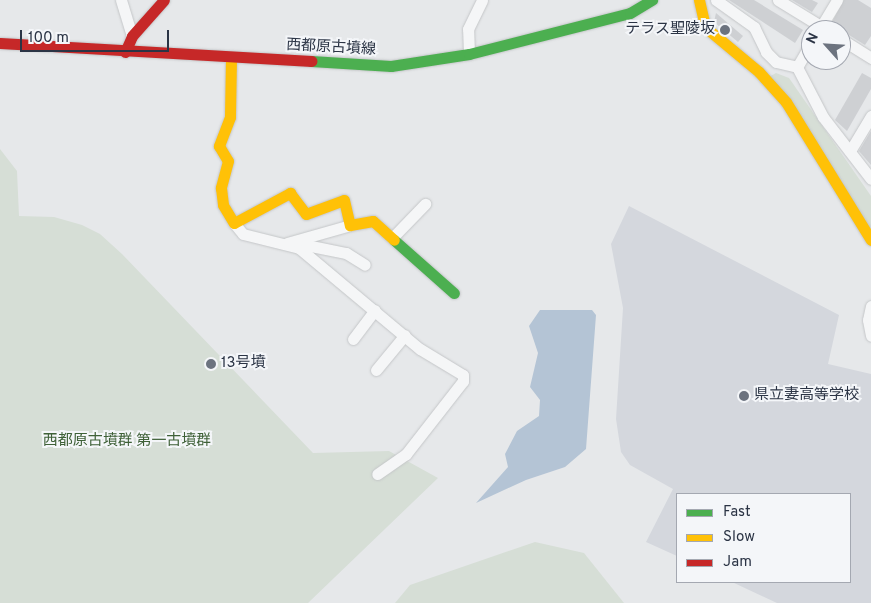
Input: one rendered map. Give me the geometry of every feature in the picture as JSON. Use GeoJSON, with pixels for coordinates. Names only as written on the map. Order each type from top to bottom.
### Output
{"type":"FeatureCollection","features":[{"type":"Feature","properties":{"kind":"street"},"geometry":{"type":"LineString","coordinates":[[120,0],[132,36]]}},
{"type":"Feature","properties":{"kind":"street"},"geometry":{"type":"LineString","coordinates":[[125,52],[132,36],[164,0]]}},
{"type":"Feature","properties":{"kind":"street"},"geometry":{"type":"LineString","coordinates":[[469,54],[468,29],[482,0]]}},
{"type":"Feature","properties":{"kind":"street","name":"西都原古墳線"},"geometry":{"type":"LineString","coordinates":[[0,43],[125,52],[391,66],[469,54],[595,24],[630,13],[652,0]]}},
{"type":"Feature","properties":{"kind":"street"},"geometry":{"type":"LineString","coordinates":[[699,0],[704,27],[759,72],[786,102],[871,240]]}},
{"type":"Feature","properties":{"kind":"street"},"geometry":{"type":"LineString","coordinates":[[716,0],[754,28],[766,52],[776,62],[796,67],[823,117],[871,179]]}},
{"type":"Feature","properties":{"kind":"street"},"geometry":{"type":"LineString","coordinates":[[778,0],[808,20]]}},
{"type":"Feature","properties":{"kind":"street"},"geometry":{"type":"LineString","coordinates":[[827,20],[837,0]]}},
{"type":"Feature","properties":{"kind":"street"},"geometry":{"type":"LineString","coordinates":[[851,45],[871,58]]}},
{"type":"Feature","properties":{"kind":"street"},"geometry":{"type":"LineString","coordinates":[[231,58],[230,117],[220,146],[228,161],[221,188],[223,205],[234,223],[243,234],[299,248],[420,348],[463,375],[463,381],[406,454],[377,474]]}},
{"type":"Feature","properties":{"kind":"street"},"geometry":{"type":"LineString","coordinates":[[796,67],[801,59]]}},
{"type":"Feature","properties":{"kind":"street"},"geometry":{"type":"LineString","coordinates":[[850,151],[871,116]]}},
{"type":"Feature","properties":{"kind":"street"},"geometry":{"type":"LineString","coordinates":[[234,223],[290,193],[306,214],[344,200],[350,225]]}},
{"type":"Feature","properties":{"kind":"street"},"geometry":{"type":"LineString","coordinates":[[394,236],[425,204]]}},
{"type":"Feature","properties":{"kind":"street"},"geometry":{"type":"LineString","coordinates":[[287,244],[350,225],[374,221],[394,236],[454,293]]}},
{"type":"Feature","properties":{"kind":"street"},"geometry":{"type":"LineString","coordinates":[[299,248],[306,245],[346,253],[365,265]]}},
{"type":"Feature","properties":{"kind":"street"},"geometry":{"type":"LineString","coordinates":[[871,306],[868,320],[871,336]]}},
{"type":"Feature","properties":{"kind":"street"},"geometry":{"type":"LineString","coordinates":[[354,339],[375,310]]}},
{"type":"Feature","properties":{"kind":"street"},"geometry":{"type":"LineString","coordinates":[[376,370],[405,335]]}},
{"type":"Feature","properties":{"kind":"shaded area","name":"県立妻高等学校"},"geometry":{"type":"Polygon","coordinates":[[[629,206],[839,315],[828,364],[871,374],[871,603],[777,603],[734,583],[851,583],[851,493],[676,493],[676,556],[646,542],[673,489],[630,465],[621,452],[616,419],[623,308],[611,244],[629,206]]]}},
{"type":"Feature","properties":{"kind":"green space"},"geometry":{"type":"Polygon","coordinates":[[[776,73],[789,78],[871,196],[871,233],[769,77],[776,73]]]}},
{"type":"Feature","properties":{"kind":"green space","name":"西都原古墳群 第一古墳群"},"geometry":{"type":"Polygon","coordinates":[[[0,149],[17,171],[19,216],[54,217],[82,225],[100,234],[122,254],[313,453],[389,451],[438,478],[308,603],[0,603],[0,149]]]}},
{"type":"Feature","properties":{"kind":"green space"},"geometry":{"type":"Polygon","coordinates":[[[535,542],[584,553],[624,603],[395,603],[410,585],[535,542]]]}},
{"type":"Feature","properties":{"kind":"water"},"geometry":{"type":"Polygon","coordinates":[[[540,310],[592,310],[596,315],[586,449],[565,467],[526,480],[476,503],[508,467],[505,454],[517,431],[539,416],[540,400],[530,387],[538,353],[529,326],[540,310]]]}},
{"type":"Feature","properties":{"kind":"building"},"geometry":{"type":"Polygon","coordinates":[[[729,0],[754,0],[801,29],[801,33],[795,43],[729,0]]]}},
{"type":"Feature","properties":{"kind":"building"},"geometry":{"type":"Polygon","coordinates":[[[792,0],[812,0],[818,3],[812,12],[792,0]]]}},
{"type":"Feature","properties":{"kind":"building"},"geometry":{"type":"Polygon","coordinates":[[[844,0],[858,0],[871,8],[871,36],[865,45],[851,36],[851,20],[833,20],[844,0]]]}},
{"type":"Feature","properties":{"kind":"building"},"geometry":{"type":"Polygon","coordinates":[[[716,13],[743,36],[738,42],[714,22],[716,13]]]}},
{"type":"Feature","properties":{"kind":"building"},"geometry":{"type":"Polygon","coordinates":[[[862,73],[871,78],[871,89],[847,131],[835,120],[862,73]]]}},
{"type":"Feature","properties":{"kind":"building"},"geometry":{"type":"Polygon","coordinates":[[[871,131],[871,165],[859,151],[871,131]]]}},
{"type":"Feature","properties":{"kind":"traffic: fast"},"geometry":{"type":"LineString","coordinates":[[311,61],[391,66],[469,54],[630,13],[652,0]]}},
{"type":"Feature","properties":{"kind":"traffic: fast"},"geometry":{"type":"LineString","coordinates":[[394,240],[454,293]]}},
{"type":"Feature","properties":{"kind":"traffic: slow"},"geometry":{"type":"LineString","coordinates":[[699,0],[705,27],[759,72],[786,102],[871,240]]}},
{"type":"Feature","properties":{"kind":"traffic: slow"},"geometry":{"type":"LineString","coordinates":[[231,58],[230,117],[219,146],[228,161],[221,188],[223,205],[234,223],[290,193],[306,214],[344,200],[350,225],[373,221],[394,240]]}},
{"type":"Feature","properties":{"kind":"traffic: jam"},"geometry":{"type":"LineString","coordinates":[[125,52],[132,36],[164,0]]}},
{"type":"Feature","properties":{"kind":"traffic: jam"},"geometry":{"type":"LineString","coordinates":[[0,43],[311,61]]}},
{"type":"Feature","properties":{"kind":"place","name":"テラス聖陵坂"},"geometry":{"type":"Point","coordinates":[725,30]}},
{"type":"Feature","properties":{"kind":"place","name":"13号墳"},"geometry":{"type":"Point","coordinates":[211,364]}},
{"type":"Feature","properties":{"kind":"place","name":"県立妻高等学校"},"geometry":{"type":"Point","coordinates":[744,396]}}]}
